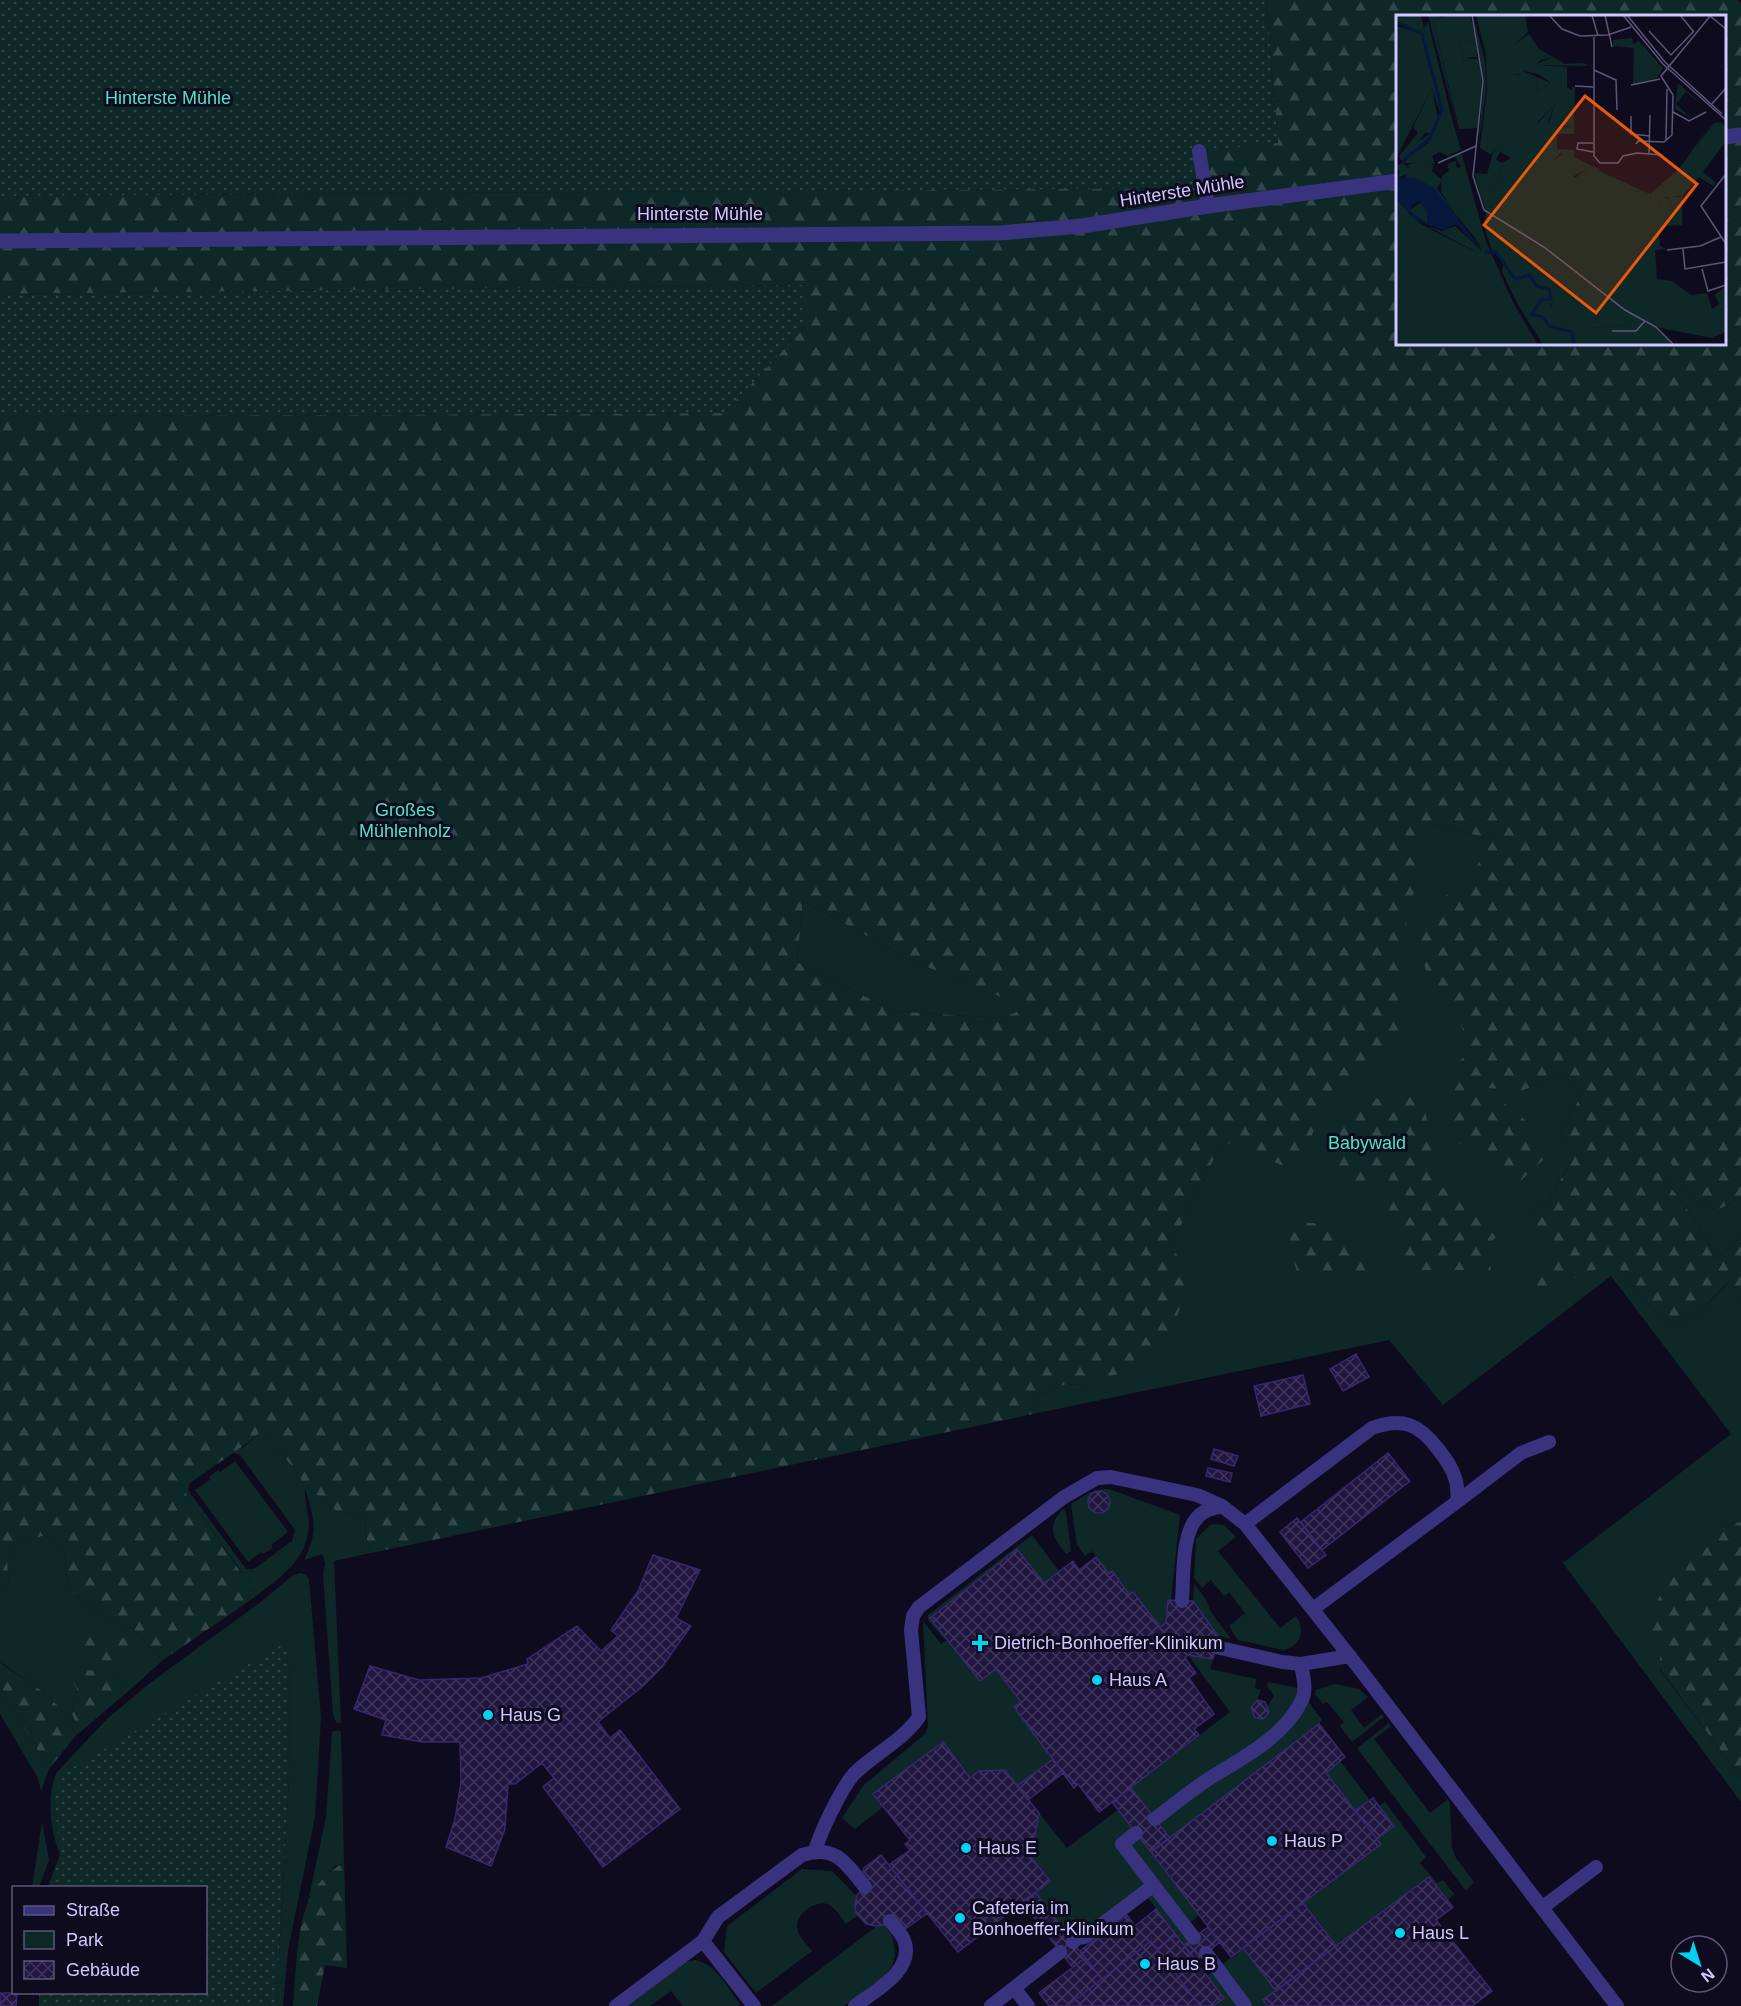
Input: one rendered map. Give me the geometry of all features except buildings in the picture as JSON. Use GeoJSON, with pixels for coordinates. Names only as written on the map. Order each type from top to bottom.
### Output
{"type":"FeatureCollection","features":[{"type":"Feature","properties":{"kind":"street"},"geometry":{"type":"LineString","coordinates":[[1726,137],[1741,135]]}},
{"type":"Feature","properties":{"kind":"street","name":"Hinterste Mühle"},"geometry":{"type":"LineString","coordinates":[[0,241],[999,232],[1082,226],[1208,206],[1396,181]]}},
{"type":"Feature","properties":{"kind":"lane"},"geometry":{"type":"LineString","coordinates":[[1199,151],[1208,206]]}},
{"type":"Feature","properties":{"kind":"lane"},"geometry":{"type":"LineString","coordinates":[[1245,1524],[1372,1428],[1388,1422],[1408,1424],[1426,1433],[1449,1462],[1456,1480],[1458,1501]]}},
{"type":"Feature","properties":{"kind":"lane"},"geometry":{"type":"LineString","coordinates":[[1313,1609],[1521,1453],[1549,1442]]}},
{"type":"Feature","properties":{"kind":"lane"},"geometry":{"type":"LineString","coordinates":[[815,1851],[819,1837],[854,1774],[911,1728],[919,1717],[911,1630],[913,1616],[919,1607],[1064,1497],[1097,1478],[1111,1477],[1197,1495],[1222,1506],[1245,1524],[1350,1656],[1617,2006]]}},
{"type":"Feature","properties":{"kind":"lane"},"geometry":{"type":"LineString","coordinates":[[1182,1601],[1187,1536],[1195,1520],[1203,1512],[1222,1506]]}},
{"type":"Feature","properties":{"kind":"lane"},"geometry":{"type":"LineString","coordinates":[[1216,1647],[1301,1664],[1350,1656]]}},
{"type":"Feature","properties":{"kind":"lane"},"geometry":{"type":"LineString","coordinates":[[1155,1819],[1205,1781],[1263,1745],[1285,1724],[1302,1700],[1305,1688],[1301,1664]]}},
{"type":"Feature","properties":{"kind":"lane"},"geometry":{"type":"LineString","coordinates":[[1136,1833],[1122,1844],[1194,1938]]}},
{"type":"Feature","properties":{"kind":"lane"},"geometry":{"type":"LineString","coordinates":[[616,2006],[704,1941],[718,1917],[802,1855],[815,1851],[826,1851],[838,1857],[849,1866],[865,1887]]}},
{"type":"Feature","properties":{"kind":"lane"},"geometry":{"type":"LineString","coordinates":[[1543,1907],[1596,1867]]}},
{"type":"Feature","properties":{"kind":"lane"},"geometry":{"type":"LineString","coordinates":[[1073,1942],[1077,1938],[1085,1937],[1154,1885]]}},
{"type":"Feature","properties":{"kind":"lane"},"geometry":{"type":"LineString","coordinates":[[855,2006],[891,1979],[901,1967],[906,1946],[903,1937],[890,1921]]}},
{"type":"Feature","properties":{"kind":"lane"},"geometry":{"type":"LineString","coordinates":[[704,1941],[754,2006]]}},
{"type":"Feature","properties":{"kind":"lane"},"geometry":{"type":"LineString","coordinates":[[991,2006],[1060,1952]]}},
{"type":"Feature","properties":{"kind":"lane"},"geometry":{"type":"LineString","coordinates":[[1206,1953],[1245,2006]]}},
{"type":"Feature","properties":{"kind":"lane"},"geometry":{"type":"LineString","coordinates":[[1014,1988],[1028,2006]]}},
{"type":"Feature","properties":{"kind":"green space","name":"Hinterste Mühle"},"geometry":{"type":"Polygon","coordinates":[[[0,0],[1266,0],[1278,143],[1192,152],[1195,188],[0,196],[0,0]]]}},
{"type":"Feature","properties":{"kind":"green space","name":"Großes Mühlenholz"},"geometry":{"type":"Polygon","coordinates":[[[1266,0],[1737,0],[1741,3],[1741,1198],[1717,1210],[1695,1202],[1666,1155],[1647,1161],[1686,1207],[1702,1231],[1716,1260],[1741,1237],[1741,1300],[1727,1283],[1699,1313],[1668,1327],[1614,1262],[1539,1292],[1529,1278],[1536,1262],[1558,1249],[1534,1240],[1526,1218],[1548,1200],[1573,1159],[1561,1134],[1581,1095],[1563,1073],[1524,1090],[1486,1088],[1526,1121],[1543,1160],[1516,1185],[1457,1141],[1448,1089],[1451,1067],[1471,1052],[1452,1000],[1428,978],[1417,939],[1439,900],[1469,881],[1491,839],[1432,824],[1417,862],[1415,887],[1398,960],[1406,1029],[1356,1074],[1319,1117],[1301,1164],[1291,1169],[1223,1141],[1171,1245],[1184,1267],[1185,1291],[1172,1334],[1159,1353],[1129,1370],[1086,1385],[1066,1384],[1035,1397],[1033,1414],[371,1553],[366,1536],[365,1516],[336,1511],[303,1483],[262,1431],[182,1488],[240,1571],[248,1577],[255,1597],[163,1660],[135,1631],[92,1608],[68,1588],[64,1551],[48,1534],[13,1546],[7,1559],[9,1584],[0,1594],[0,416],[724,413],[806,326],[804,285],[0,294],[0,196],[1195,188],[1191,152],[1278,142],[1266,0]],[[803,901],[797,962],[894,1011],[1000,1018],[1028,1008],[915,962],[803,901]]]}},
{"type":"Feature","properties":{"kind":"green space"},"geometry":{"type":"Polygon","coordinates":[[[805,285],[806,326],[724,413],[0,416],[0,294],[805,285]]]}},
{"type":"Feature","properties":{"kind":"green space","name":"Babywald"},"geometry":{"type":"Polygon","coordinates":[[[1432,824],[1530,849],[1524,1090],[1563,1073],[1581,1095],[1561,1134],[1573,1158],[1548,1200],[1526,1218],[1614,1262],[1668,1327],[1699,1313],[1728,1283],[1741,1300],[1741,1522],[1723,1525],[1660,1642],[1660,1670],[1741,1778],[1741,1802],[1563,1563],[1731,1434],[1611,1276],[1443,1405],[1389,1340],[1033,1414],[1035,1397],[1066,1384],[1086,1385],[1171,1245],[1223,1141],[1432,824]]]}},
{"type":"Feature","properties":{"kind":"green space"},"geometry":{"type":"Polygon","coordinates":[[[803,901],[915,962],[1029,1008],[1000,1018],[894,1011],[797,962],[803,901]]]}},
{"type":"Feature","properties":{"kind":"green space","name":"Babywald"},"geometry":{"type":"Polygon","coordinates":[[[1423,1095],[1436,1183],[1469,1206],[1496,1237],[1486,1247],[1491,1270],[1412,1270],[1390,1221],[1388,1184],[1364,1189],[1343,1177],[1328,1150],[1338,1129],[1370,1099],[1423,1095]]]}},
{"type":"Feature","properties":{"kind":"green space"},"geometry":{"type":"Polygon","coordinates":[[[1666,1154],[1695,1202],[1717,1210],[1741,1198],[1741,1237],[1716,1260],[1702,1231],[1686,1207],[1646,1161],[1666,1154]]]}},
{"type":"Feature","properties":{"kind":"green space"},"geometry":{"type":"Polygon","coordinates":[[[1292,1223],[1330,1223],[1361,1251],[1366,1271],[1297,1272],[1285,1232],[1292,1223]]]}},
{"type":"Feature","properties":{"kind":"green space"},"geometry":{"type":"Polygon","coordinates":[[[262,1431],[303,1483],[336,1511],[365,1516],[366,1536],[371,1553],[334,1561],[341,1723],[336,1722],[333,1714],[323,1554],[304,1560],[313,1532],[311,1509],[305,1489],[309,1525],[303,1549],[291,1567],[255,1597],[248,1577],[241,1571],[181,1487],[221,1461],[190,1483],[188,1490],[246,1569],[254,1569],[292,1541],[295,1530],[240,1455],[232,1452],[244,1447],[262,1431]]]}},
{"type":"Feature","properties":{"kind":"green space"},"geometry":{"type":"Polygon","coordinates":[[[235,1461],[288,1532],[271,1545],[273,1548],[263,1554],[261,1552],[248,1562],[195,1490],[211,1479],[209,1477],[218,1470],[220,1472],[235,1461]]]}},
{"type":"Feature","properties":{"kind":"green space"},"geometry":{"type":"Polygon","coordinates":[[[1109,1489],[1180,1515],[1171,1600],[1168,1600],[1166,1623],[1160,1627],[1133,1592],[1129,1594],[1112,1572],[1109,1574],[1092,1551],[1085,1556],[1077,1545],[1071,1504],[1090,1492],[1095,1492],[1088,1499],[1090,1508],[1096,1513],[1102,1512],[1108,1508],[1110,1500],[1105,1493],[1097,1491],[1109,1489]]]}},
{"type":"Feature","properties":{"kind":"green space"},"geometry":{"type":"Polygon","coordinates":[[[1062,1510],[1066,1512],[1071,1551],[1066,1554],[1055,1538],[1053,1528],[1062,1510]]]}},
{"type":"Feature","properties":{"kind":"green space"},"geometry":{"type":"Polygon","coordinates":[[[1741,1522],[1741,1778],[1660,1669],[1660,1642],[1644,1622],[1690,1547],[1723,1525],[1741,1522]]]}},
{"type":"Feature","properties":{"kind":"green space"},"geometry":{"type":"Polygon","coordinates":[[[1210,1525],[1224,1525],[1236,1537],[1218,1551],[1280,1628],[1296,1616],[1301,1632],[1295,1645],[1284,1650],[1238,1640],[1229,1626],[1245,1613],[1229,1592],[1224,1596],[1211,1580],[1202,1588],[1194,1578],[1196,1539],[1210,1525]]]}},
{"type":"Feature","properties":{"kind":"green space"},"geometry":{"type":"Polygon","coordinates":[[[48,1534],[64,1551],[68,1588],[92,1608],[135,1631],[163,1660],[132,1688],[112,1673],[77,1689],[72,1713],[79,1733],[77,1734],[56,1704],[42,1691],[2,1663],[0,1658],[0,1594],[9,1584],[7,1559],[13,1546],[48,1534]]]}},
{"type":"Feature","properties":{"kind":"green space"},"geometry":{"type":"Polygon","coordinates":[[[1032,1535],[1059,1571],[1044,1583],[1017,1549],[930,1618],[944,1639],[928,1620],[928,1615],[1032,1535]]]}},
{"type":"Feature","properties":{"kind":"green space"},"geometry":{"type":"Polygon","coordinates":[[[305,1574],[309,1579],[321,1718],[315,1817],[288,1950],[283,2006],[276,2006],[289,1779],[290,1640],[54,1798],[60,1854],[54,1835],[50,1802],[57,1772],[108,1718],[150,1683],[258,1604],[292,1576],[305,1574]]]}},
{"type":"Feature","properties":{"kind":"green space"},"geometry":{"type":"Polygon","coordinates":[[[1194,1584],[1231,1639],[1218,1636],[1193,1601],[1194,1584]]]}},
{"type":"Feature","properties":{"kind":"green space"},"geometry":{"type":"Polygon","coordinates":[[[923,1621],[941,1644],[947,1640],[980,1681],[996,1669],[1021,1702],[1014,1708],[1053,1759],[1017,1786],[1004,1770],[979,1771],[970,1778],[942,1742],[874,1794],[883,1807],[855,1829],[842,1818],[864,1785],[925,1734],[928,1727],[923,1621]]]}},
{"type":"Feature","properties":{"kind":"green space"},"geometry":{"type":"Polygon","coordinates":[[[97,1633],[124,1638],[137,1650],[128,1662],[87,1659],[72,1645],[80,1637],[97,1633]]]}},
{"type":"Feature","properties":{"kind":"green space"},"geometry":{"type":"Polygon","coordinates":[[[290,1640],[289,1779],[276,2006],[39,2006],[39,1994],[207,1994],[207,1886],[48,1886],[60,1854],[54,1798],[62,1774],[290,1640]]]}},
{"type":"Feature","properties":{"kind":"green space"},"geometry":{"type":"Polygon","coordinates":[[[1188,1655],[1213,1659],[1210,1669],[1256,1679],[1255,1688],[1261,1690],[1251,1708],[1255,1718],[1263,1719],[1269,1712],[1267,1707],[1274,1696],[1267,1686],[1268,1682],[1298,1688],[1322,1720],[1170,1838],[1131,1788],[1230,1712],[1188,1655]]]}},
{"type":"Feature","properties":{"kind":"green space"},"geometry":{"type":"Polygon","coordinates":[[[0,1658],[2,1664],[49,1697],[77,1734],[49,1769],[0,1687],[0,1658]]]}},
{"type":"Feature","properties":{"kind":"green space"},"geometry":{"type":"Polygon","coordinates":[[[79,1669],[112,1673],[132,1688],[79,1733],[72,1713],[77,1689],[71,1677],[79,1669]]]}},
{"type":"Feature","properties":{"kind":"green space"},"geometry":{"type":"Polygon","coordinates":[[[1335,1684],[1359,1689],[1368,1697],[1351,1710],[1364,1728],[1382,1714],[1384,1717],[1352,1742],[1340,1726],[1344,1722],[1327,1702],[1323,1704],[1315,1694],[1316,1690],[1335,1684]]]}},
{"type":"Feature","properties":{"kind":"green space"},"geometry":{"type":"Polygon","coordinates":[[[0,1687],[49,1769],[41,1791],[38,1778],[0,1714],[0,1687]]]}},
{"type":"Feature","properties":{"kind":"green space"},"geometry":{"type":"Polygon","coordinates":[[[1389,1723],[1391,1726],[1374,1739],[1430,1813],[1448,1799],[1452,1848],[1456,1858],[1474,1882],[1466,1891],[1357,1748],[1389,1723]]]}},
{"type":"Feature","properties":{"kind":"green space"},"geometry":{"type":"Polygon","coordinates":[[[341,1731],[344,1863],[335,1866],[309,1897],[326,1817],[332,1732],[341,1731]]]}},
{"type":"Feature","properties":{"kind":"green space"},"geometry":{"type":"Polygon","coordinates":[[[1340,1761],[1370,1800],[1355,1811],[1326,1773],[1340,1761]]]}},
{"type":"Feature","properties":{"kind":"green space"},"geometry":{"type":"Polygon","coordinates":[[[1385,1802],[1426,1857],[1420,1863],[1437,1883],[1443,1880],[1454,1894],[1448,1900],[1429,1877],[1336,1946],[1303,1903],[1380,1844],[1377,1839],[1394,1826],[1379,1806],[1385,1802]]]}},
{"type":"Feature","properties":{"kind":"green space"},"geometry":{"type":"Polygon","coordinates":[[[1118,1810],[1199,1915],[1181,1930],[1189,1941],[1184,1945],[1141,1889],[1080,1935],[1069,1937],[1035,1892],[1050,1880],[1023,1847],[1035,1836],[1039,1813],[1067,1848],[1118,1810]]]}},
{"type":"Feature","properties":{"kind":"green space"},"geometry":{"type":"Polygon","coordinates":[[[42,1822],[49,1860],[39,1886],[32,1886],[42,1822]]]}},
{"type":"Feature","properties":{"kind":"green space"},"geometry":{"type":"Polygon","coordinates":[[[344,1863],[347,1968],[325,1965],[317,2006],[293,2006],[301,1924],[309,1899],[324,1878],[344,1863]]]}},
{"type":"Feature","properties":{"kind":"green space"},"geometry":{"type":"Polygon","coordinates":[[[802,1869],[832,1871],[868,1908],[846,1924],[830,1905],[822,1903],[807,1909],[800,1917],[797,1930],[812,1951],[756,1993],[724,1952],[727,1926],[802,1869]]]}},
{"type":"Feature","properties":{"kind":"green space"},"geometry":{"type":"Polygon","coordinates":[[[882,1922],[891,1934],[895,1956],[892,1966],[884,1976],[844,2006],[772,2006],[882,1922]]]}},
{"type":"Feature","properties":{"kind":"green space"},"geometry":{"type":"Polygon","coordinates":[[[1243,1948],[1276,1991],[1267,2006],[1213,2006],[1224,1998],[1207,1976],[1243,1948]]]}},
{"type":"Feature","properties":{"kind":"green space"},"geometry":{"type":"Polygon","coordinates":[[[695,1960],[715,1971],[740,2004],[738,2006],[683,2006],[671,1991],[650,2006],[628,2006],[685,1962],[695,1960]]]}},
{"type":"Feature","properties":{"kind":"place","name":"Dietrich-Bonhoeffer-Klinikum"},"geometry":{"type":"Point","coordinates":[980,1643]}},
{"type":"Feature","properties":{"kind":"place","name":"Haus A"},"geometry":{"type":"Point","coordinates":[1097,1680]}},
{"type":"Feature","properties":{"kind":"place","name":"Haus G"},"geometry":{"type":"Point","coordinates":[488,1715]}},
{"type":"Feature","properties":{"kind":"place","name":"Haus P"},"geometry":{"type":"Point","coordinates":[1272,1841]}},
{"type":"Feature","properties":{"kind":"place","name":"Haus E"},"geometry":{"type":"Point","coordinates":[966,1848]}},
{"type":"Feature","properties":{"kind":"place","name":"Cafeteria im Bonhoeffer-Klinikum"},"geometry":{"type":"Point","coordinates":[960,1918]}},
{"type":"Feature","properties":{"kind":"place","name":"Haus L"},"geometry":{"type":"Point","coordinates":[1400,1933]}},
{"type":"Feature","properties":{"kind":"place","name":"Haus B"},"geometry":{"type":"Point","coordinates":[1145,1964]}}]}
